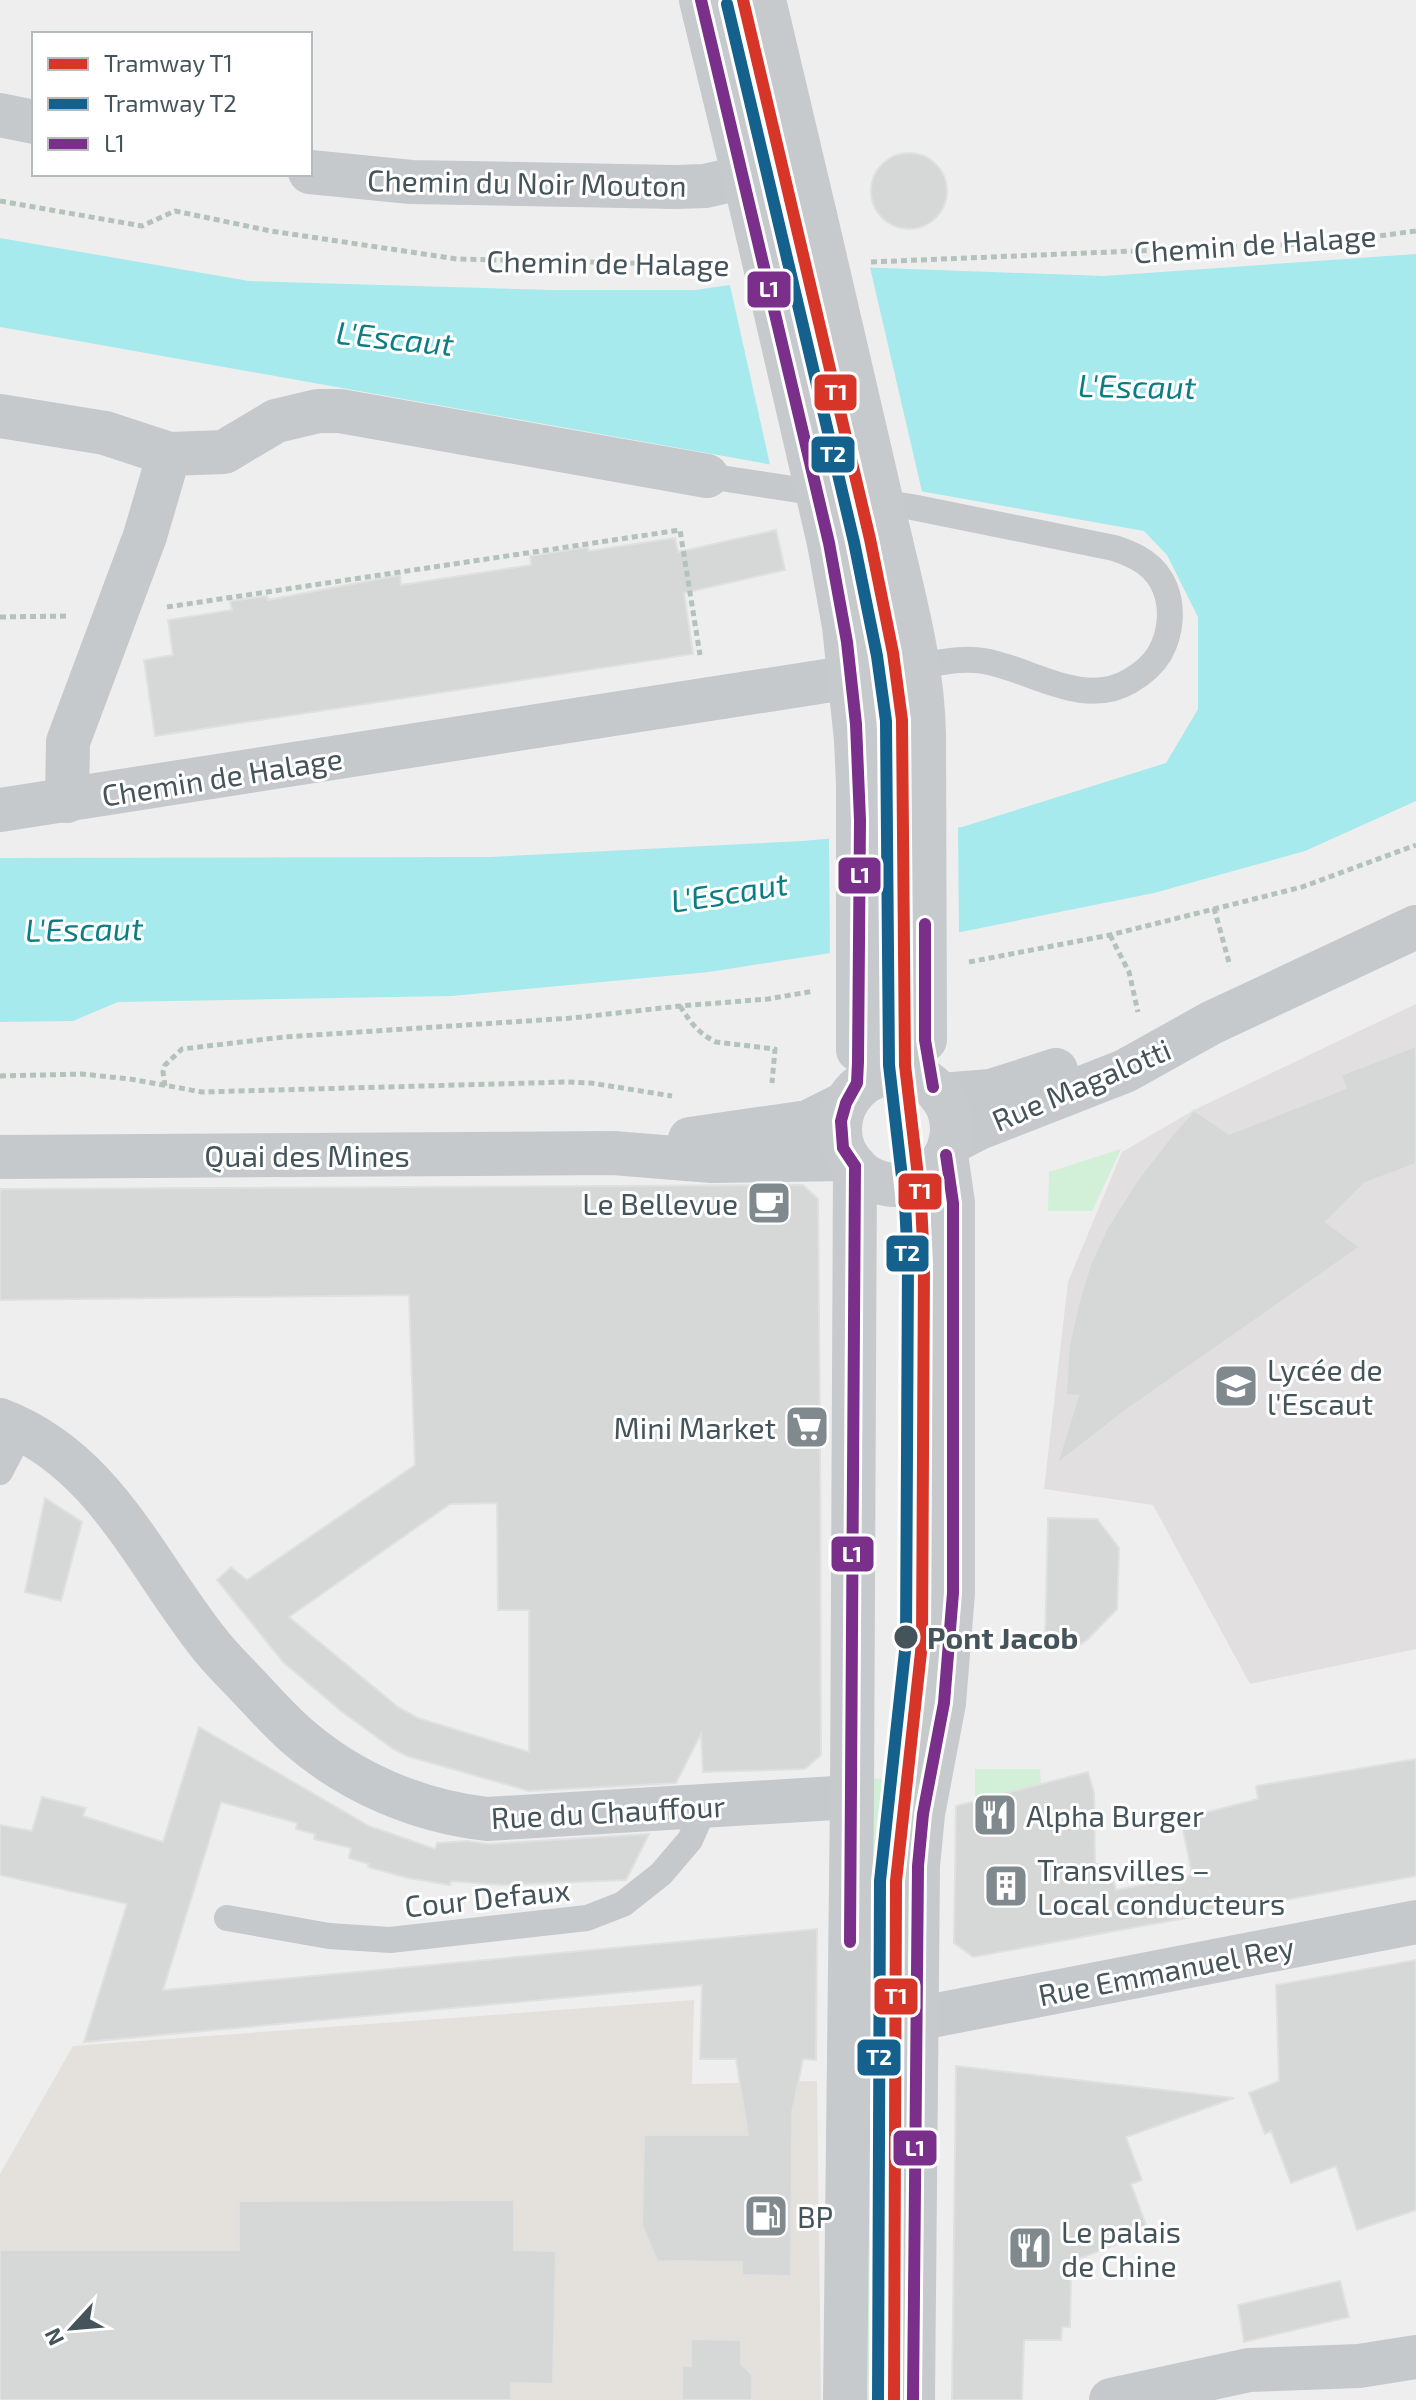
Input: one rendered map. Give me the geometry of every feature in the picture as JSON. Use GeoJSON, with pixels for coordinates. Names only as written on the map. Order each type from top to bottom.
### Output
{"type":"FeatureCollection","features":[{"type":"Feature","properties":{"kind":"main road"},"geometry":{"type":"LineString","coordinates":[[701,0],[829,543],[851,677],[856,740],[858,798],[853,1082],[842,1115],[840,1135],[852,1162],[852,1797],[845,2400]]}},
{"type":"Feature","properties":{"kind":"main road"},"geometry":{"type":"LineString","coordinates":[[764,0],[891,542],[917,666],[924,735],[925,1040],[937,1091],[951,1118],[948,1149],[954,1247],[953,1593],[944,1703],[920,1840],[913,2400]]}},
{"type":"Feature","properties":{"kind":"main road"},"geometry":{"type":"LineString","coordinates":[[853,1082],[896,1073],[918,1077],[937,1091]]}},
{"type":"Feature","properties":{"kind":"main road"},"geometry":{"type":"LineString","coordinates":[[852,1162],[874,1180],[901,1185],[930,1174],[948,1149]]}},
{"type":"Feature","properties":{"kind":"street"},"geometry":{"type":"LineString","coordinates":[[0,115],[32,122]]}},
{"type":"Feature","properties":{"kind":"street","name":"Chemin du Noir Mouton"},"geometry":{"type":"LineString","coordinates":[[312,172],[411,182],[676,187],[745,179]]}},
{"type":"Feature","properties":{"kind":"street"},"geometry":{"type":"LineString","coordinates":[[0,416],[105,433],[169,454],[224,452],[286,418],[318,411],[340,411],[707,476]]}},
{"type":"Feature","properties":{"kind":"street","name":"Chemin de Halage"},"geometry":{"type":"LineString","coordinates":[[67,801],[68,742],[148,526],[169,454]]}},
{"type":"Feature","properties":{"kind":"street","name":"Chemin de Halage"},"geometry":{"type":"LineString","coordinates":[[0,810],[851,677]]}},
{"type":"Feature","properties":{"kind":"street","name":"Rue Magalotti"},"geometry":{"type":"LineString","coordinates":[[948,1149],[979,1128],[1125,1071],[1230,1015],[1416,927]]}},
{"type":"Feature","properties":{"kind":"street","name":"Rue Magalotti"},"geometry":{"type":"LineString","coordinates":[[937,1091],[991,1091],[1230,1015]]}},
{"type":"Feature","properties":{"kind":"street","name":"Quai des Mines"},"geometry":{"type":"LineString","coordinates":[[613,1153],[808,1122],[853,1082]]}},
{"type":"Feature","properties":{"kind":"street","name":"Quai des Mines"},"geometry":{"type":"LineString","coordinates":[[0,1157],[613,1153],[712,1161],[852,1162]]}},
{"type":"Feature","properties":{"kind":"street","name":"Rue du Chauffour"},"geometry":{"type":"LineString","coordinates":[[12,1424],[52,1446],[89,1478],[110,1502],[209,1644],[293,1733],[337,1765],[395,1797],[442,1813],[487,1819],[852,1797]]}},
{"type":"Feature","properties":{"kind":"street","name":"Rue Emmanuel Rey"},"geometry":{"type":"LineString","coordinates":[[916,2019],[1416,1922]]}},
{"type":"Feature","properties":{"kind":"street"},"geometry":{"type":"LineString","coordinates":[[1111,2400],[1249,2370],[1359,2366],[1416,2357]]}},
{"type":"Feature","properties":{"kind":"lane"},"geometry":{"type":"LineString","coordinates":[[707,476],[912,507],[1114,548],[1139,557],[1150,565],[1164,585],[1169,600],[1167,637],[1154,661],[1134,679],[1110,691],[1073,689],[984,661],[959,660],[917,666]]}},
{"type":"Feature","properties":{"kind":"lane"},"geometry":{"type":"LineString","coordinates":[[0,1472],[12,1424]]}},
{"type":"Feature","properties":{"kind":"lane","name":"Cour Defaux"},"geometry":{"type":"LineString","coordinates":[[227,1918],[329,1936],[390,1940],[587,1918],[623,1904],[661,1874],[690,1840],[705,1806]]}},
{"type":"Feature","properties":{"kind":"path","name":"Chemin de Halage"},"geometry":{"type":"LineString","coordinates":[[0,201],[142,226],[175,211],[271,231],[491,262],[727,265]]}},
{"type":"Feature","properties":{"kind":"path","name":"Chemin de Halage"},"geometry":{"type":"LineString","coordinates":[[859,262],[1326,243],[1416,231]]}},
{"type":"Feature","properties":{"kind":"path"},"geometry":{"type":"LineString","coordinates":[[0,617],[115,615],[680,530],[707,699]]}},
{"type":"Feature","properties":{"kind":"path"},"geometry":{"type":"LineString","coordinates":[[1214,908],[1226,957],[1230,1015]]}},
{"type":"Feature","properties":{"kind":"path"},"geometry":{"type":"LineString","coordinates":[[1110,935],[1129,972],[1138,1013]]}},
{"type":"Feature","properties":{"kind":"path"},"geometry":{"type":"LineString","coordinates":[[680,1006],[692,1025],[716,1042],[775,1049],[771,1096]]}},
{"type":"Feature","properties":{"kind":"path"},"geometry":{"type":"LineString","coordinates":[[165,1086],[165,1065],[182,1049],[284,1037]]}},
{"type":"Feature","properties":{"kind":"path"},"geometry":{"type":"LineString","coordinates":[[0,1076],[82,1074],[202,1092],[568,1082],[676,1097]]}},
{"type":"Feature","properties":{"kind":"shaded area","name":"Lycée de l'Escaut"},"geometry":{"type":"Polygon","coordinates":[[[1416,1004],[1416,1649],[1250,1684],[1153,1505],[1044,1489],[1068,1282],[1122,1152],[1194,1110],[1416,1004]]]}},
{"type":"Feature","properties":{"kind":"shaded area"},"geometry":{"type":"Polygon","coordinates":[[[694,2000],[692,2084],[817,2081],[821,2400],[0,2400],[0,2174],[73,2046],[694,2000]]]}},
{"type":"Feature","properties":{"kind":"green space"},"geometry":{"type":"Polygon","coordinates":[[[1121,1149],[1092,1211],[1048,1211],[1049,1172],[1121,1149]]]}},
{"type":"Feature","properties":{"kind":"green space"},"geometry":{"type":"Polygon","coordinates":[[[975,1769],[1040,1769],[1041,1784],[975,1801],[975,1769]]]}},
{"type":"Feature","properties":{"kind":"green space"},"geometry":{"type":"Polygon","coordinates":[[[870,1778],[912,1783],[898,2400],[865,2400],[870,1778]]]}},
{"type":"Feature","properties":{"kind":"water","name":"L'Escaut"},"geometry":{"type":"Polygon","coordinates":[[[0,238],[249,281],[553,290],[695,290],[855,267],[1104,276],[1416,254],[1416,801],[1305,851],[1154,893],[951,934],[709,972],[452,996],[118,1002],[73,1021],[0,1022],[0,858],[490,857],[802,841],[962,827],[1166,763],[1198,709],[1198,617],[1167,555],[1144,531],[0,327],[0,238]]]}},
{"type":"Feature","properties":{"kind":"pier"},"geometry":{"type":"Polygon","coordinates":[[[869,263],[923,496],[771,469],[729,281],[869,263]]]}},
{"type":"Feature","properties":{"kind":"pier"},"geometry":{"type":"Polygon","coordinates":[[[958,823],[959,936],[830,957],[829,835],[958,823]]]}},
{"type":"Feature","properties":{"kind":"building"},"geometry":{"type":"Polygon","coordinates":[[[909,153],[924,156],[936,164],[944,176],[947,191],[944,206],[936,218],[924,226],[909,229],[894,226],[882,218],[874,206],[871,191],[874,176],[882,164],[894,156],[909,153]]]}},
{"type":"Feature","properties":{"kind":"building"},"geometry":{"type":"Polygon","coordinates":[[[776,530],[785,570],[684,593],[693,654],[155,736],[144,660],[173,655],[168,620],[232,610],[230,601],[267,596],[268,600],[400,575],[401,585],[531,565],[530,556],[588,547],[589,551],[675,538],[678,552],[776,530]]]}},
{"type":"Feature","properties":{"kind":"building"},"geometry":{"type":"Polygon","coordinates":[[[1416,1046],[1416,1164],[1365,1183],[1326,1222],[1360,1247],[1125,1411],[1057,1464],[1078,1396],[1066,1395],[1069,1345],[1090,1265],[1107,1228],[1138,1179],[1173,1134],[1194,1110],[1229,1134],[1346,1088],[1341,1075],[1416,1046]]]}},
{"type":"Feature","properties":{"kind":"building"},"geometry":{"type":"Polygon","coordinates":[[[803,1185],[818,1199],[821,1755],[805,1769],[703,1772],[701,1734],[676,1783],[529,1791],[407,1756],[393,1749],[341,1711],[283,1662],[217,1580],[231,1567],[247,1580],[415,1465],[409,1295],[0,1300],[0,1189],[803,1185]],[[497,1503],[450,1504],[289,1617],[398,1707],[418,1718],[529,1752],[529,1610],[498,1610],[497,1503]]]}},
{"type":"Feature","properties":{"kind":"building"},"geometry":{"type":"Polygon","coordinates":[[[45,1498],[82,1522],[61,1601],[25,1592],[45,1498]]]}},
{"type":"Feature","properties":{"kind":"building"},"geometry":{"type":"Polygon","coordinates":[[[1048,1518],[1097,1519],[1119,1548],[1117,1609],[1077,1646],[1045,1645],[1048,1518]]]}},
{"type":"Feature","properties":{"kind":"building"},"geometry":{"type":"Polygon","coordinates":[[[199,1727],[369,1826],[435,1849],[437,1843],[467,1841],[488,1844],[649,1834],[626,1880],[502,1885],[451,1881],[450,1885],[368,1867],[369,1864],[349,1858],[351,1848],[314,1839],[315,1834],[296,1829],[297,1823],[221,1802],[163,1990],[817,1929],[816,2060],[803,2059],[792,2113],[791,2276],[742,2275],[742,2262],[657,2261],[642,2225],[644,2135],[748,2135],[736,2059],[700,2059],[702,1985],[84,2042],[127,1904],[0,1875],[0,1825],[32,1831],[42,1797],[86,1808],[83,1816],[163,1842],[199,1727]]]}},
{"type":"Feature","properties":{"kind":"building"},"geometry":{"type":"Polygon","coordinates":[[[1416,1759],[1416,1876],[973,1957],[954,1943],[956,1806],[1088,1772],[1094,1793],[1095,1864],[1109,1864],[1116,1890],[1192,1875],[1181,1819],[1258,1799],[1256,1786],[1416,1759]]]}},
{"type":"Feature","properties":{"kind":"building"},"geometry":{"type":"Polygon","coordinates":[[[1416,1960],[1416,2210],[1357,2230],[1336,2166],[1291,2183],[1271,2131],[1265,2134],[1249,2093],[1279,2081],[1276,1985],[1416,1960]]]}},
{"type":"Feature","properties":{"kind":"building"},"geometry":{"type":"Polygon","coordinates":[[[956,2066],[1234,2098],[1126,2137],[1142,2180],[1131,2184],[1149,2233],[1064,2264],[1071,2282],[1070,2327],[1062,2327],[1061,2340],[1024,2340],[1022,2400],[952,2400],[956,2066]]]}},
{"type":"Feature","properties":{"kind":"building"},"geometry":{"type":"Polygon","coordinates":[[[514,2200],[514,2250],[556,2251],[553,2384],[511,2383],[511,2400],[0,2400],[0,2250],[239,2250],[239,2201],[514,2200]]]}},
{"type":"Feature","properties":{"kind":"building"},"geometry":{"type":"Polygon","coordinates":[[[1340,2281],[1349,2317],[1244,2342],[1238,2305],[1340,2281]]]}},
{"type":"Feature","properties":{"kind":"building"},"geometry":{"type":"Polygon","coordinates":[[[691,2339],[741,2340],[741,2364],[752,2375],[752,2400],[682,2400],[682,2366],[691,2366],[691,2339]]]}},
{"type":"Feature","properties":{"kind":"tram line","name":"T1"},"geometry":{"type":"LineString","coordinates":[[743,0],[870,539],[893,653],[902,720],[905,1065],[921,1202],[924,1264],[922,1643],[896,1881],[894,2400]]}},
{"type":"Feature","properties":{"kind":"tram line","name":"T2"},"geometry":{"type":"LineString","coordinates":[[727,4],[854,542],[877,656],[886,721],[889,1065],[905,1203],[908,1264],[906,1642],[880,1881],[878,2400]]}},
{"type":"Feature","properties":{"kind":"transit line","name":"L1"},"geometry":{"type":"LineString","coordinates":[[701,0],[829,543],[847,642],[856,724],[860,820],[858,1062],[857,1083],[841,1121],[843,1148],[855,1166]]}},
{"type":"Feature","properties":{"kind":"transit line","name":"L1"},"geometry":{"type":"LineString","coordinates":[[925,924],[925,1040],[933,1087]]}},
{"type":"Feature","properties":{"kind":"transit line","name":"L1"},"geometry":{"type":"LineString","coordinates":[[913,2400],[918,1866],[923,1814],[944,1703],[953,1593],[953,1203],[946,1155]]}},
{"type":"Feature","properties":{"kind":"transit line","name":"L1"},"geometry":{"type":"LineString","coordinates":[[850,1942],[855,1166]]}},
{"type":"Feature","properties":{"kind":"place","name":"Le Bellevue"},"geometry":{"type":"Point","coordinates":[769,1203]}},
{"type":"Feature","properties":{"kind":"place","name":"Lycée de l'Escaut"},"geometry":{"type":"Point","coordinates":[1236,1386]}},
{"type":"Feature","properties":{"kind":"place","name":"Mini Market"},"geometry":{"type":"Point","coordinates":[807,1427]}},
{"type":"Feature","properties":{"kind":"place","name":"Pont Jacob"},"geometry":{"type":"Point","coordinates":[906,1637]}},
{"type":"Feature","properties":{"kind":"place","name":"Alpha Burger"},"geometry":{"type":"Point","coordinates":[995,1815]}},
{"type":"Feature","properties":{"kind":"place","name":"Transvilles – Local conducteurs"},"geometry":{"type":"Point","coordinates":[1006,1886]}},
{"type":"Feature","properties":{"kind":"place","name":"BP"},"geometry":{"type":"Point","coordinates":[766,2216]}},
{"type":"Feature","properties":{"kind":"place","name":"Le palais de Chine"},"geometry":{"type":"Point","coordinates":[1030,2248]}}]}
